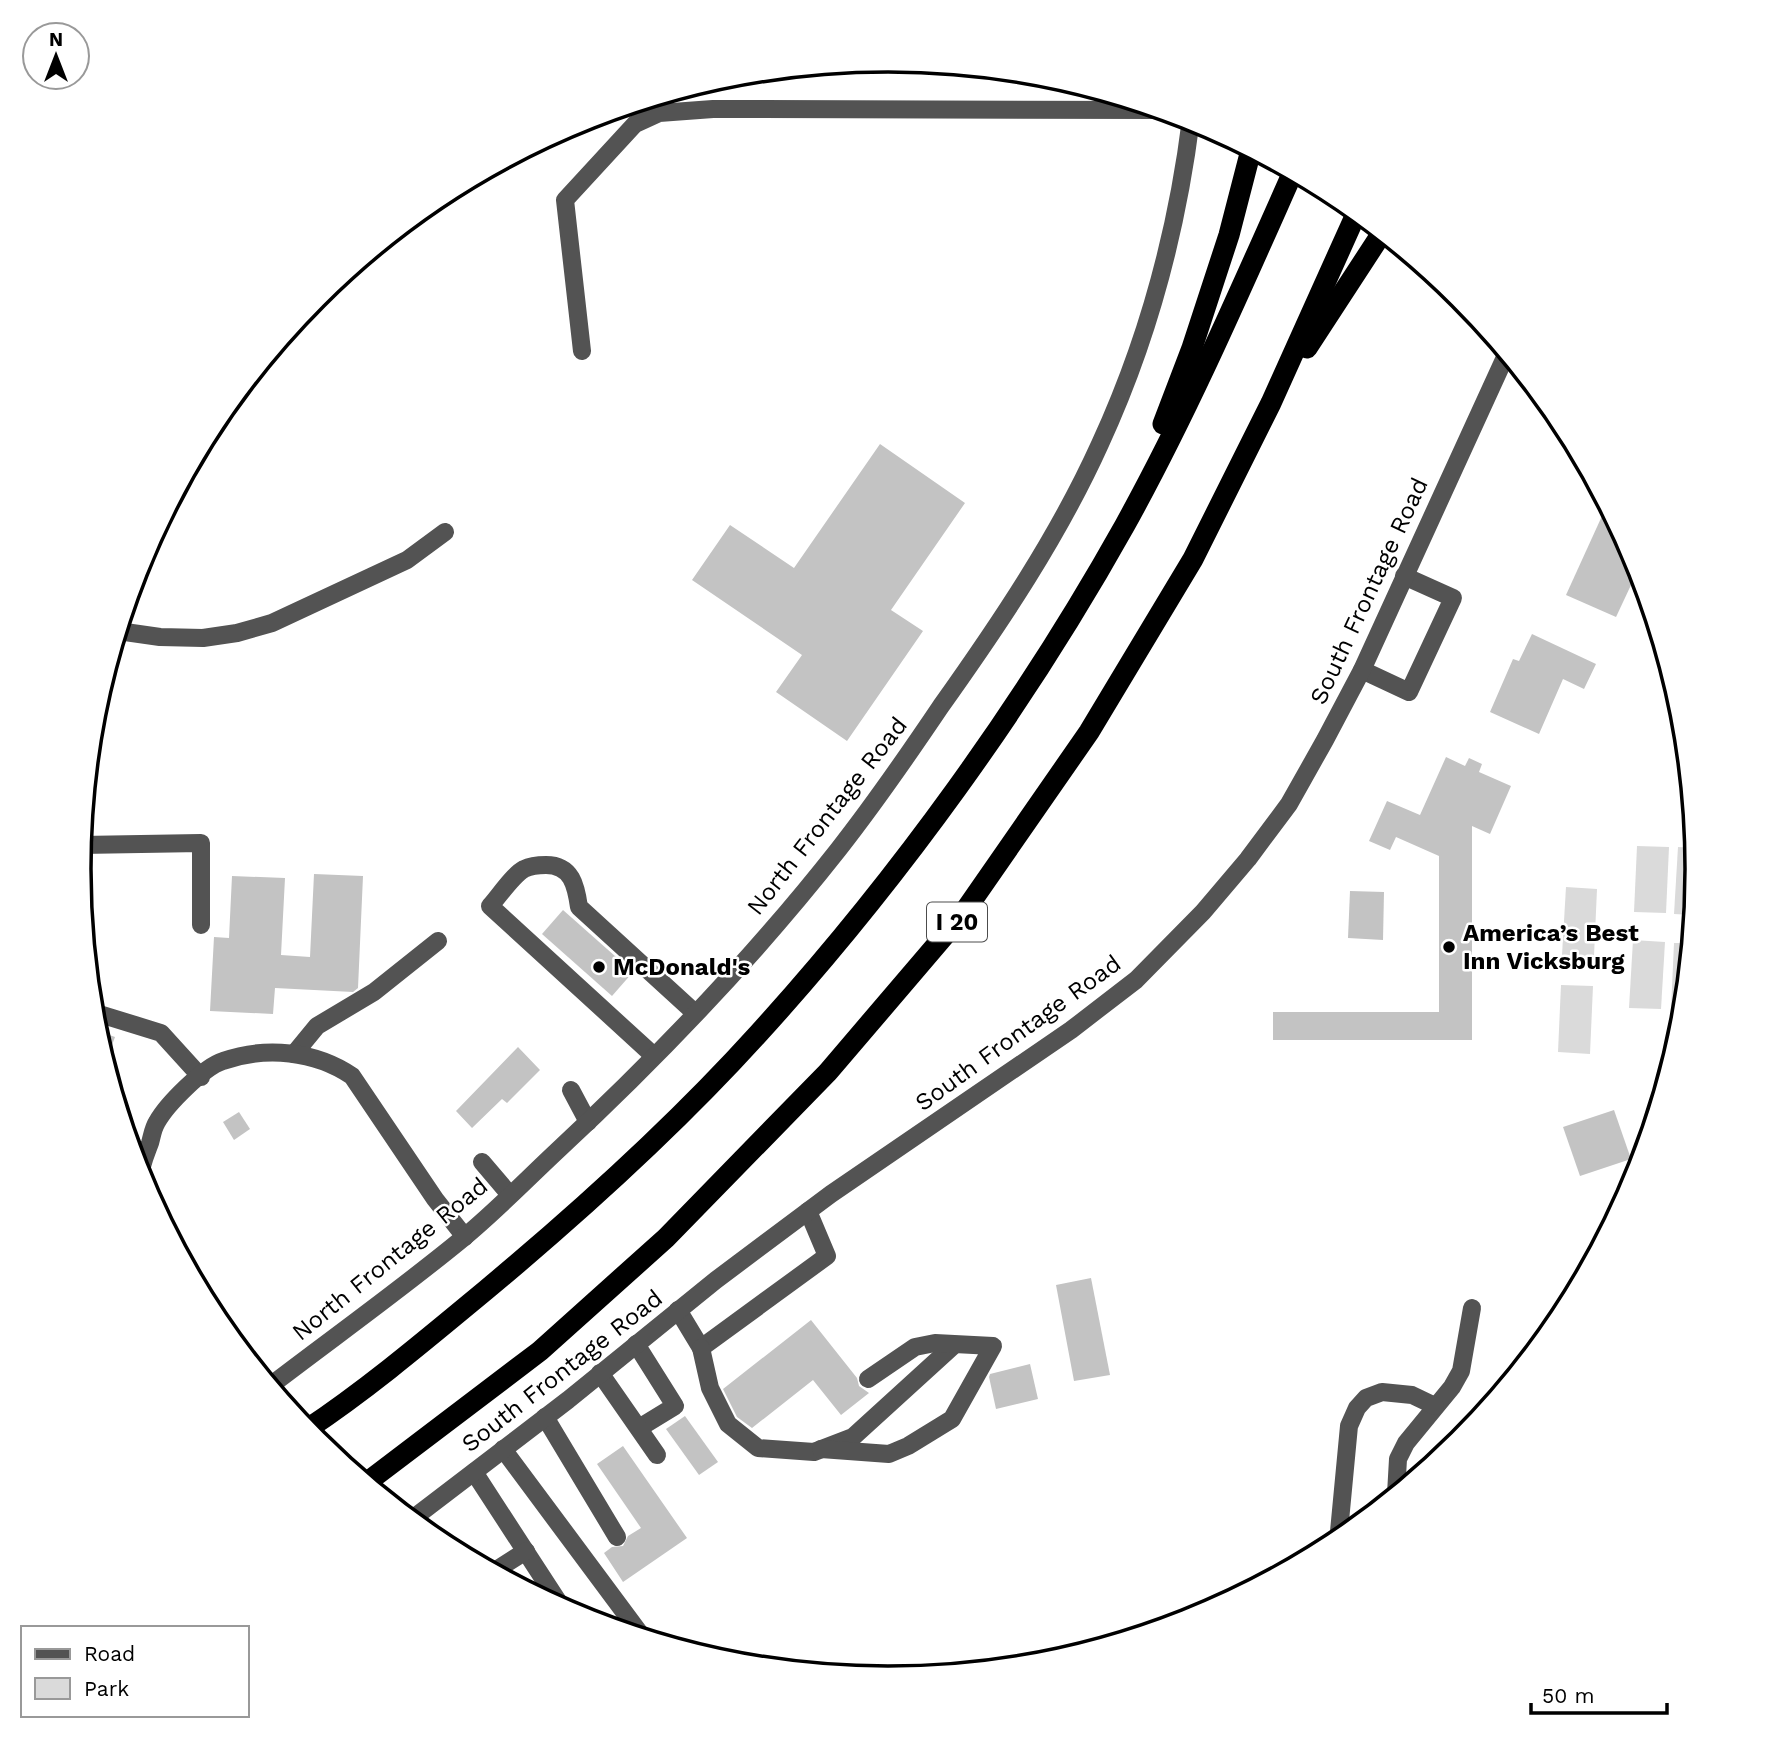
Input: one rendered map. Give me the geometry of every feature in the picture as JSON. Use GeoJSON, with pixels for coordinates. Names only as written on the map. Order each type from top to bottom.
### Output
{"type":"FeatureCollection","features":[{"type":"Feature","properties":{"kind":"highway"},"geometry":{"type":"LineString","coordinates":[[1125,524],[1192,348],[1229,235],[1249,158]]}},
{"type":"Feature","properties":{"kind":"highway"},"geometry":{"type":"LineString","coordinates":[[315,1423],[415,1348],[545,1241],[657,1138],[759,1034],[863,910],[946,803],[1052,649],[1125,524],[1186,406],[1289,180]]}},
{"type":"Feature","properties":{"kind":"highway","name":"I 20"},"geometry":{"type":"LineString","coordinates":[[373,1477],[540,1351],[666,1238],[828,1072],[962,915],[1096,721],[1193,559],[1271,403],[1353,222]]}},
{"type":"Feature","properties":{"kind":"highway"},"geometry":{"type":"LineString","coordinates":[[1271,403],[1378,240]]}},
{"type":"Feature","properties":{"kind":"street"},"geometry":{"type":"LineString","coordinates":[[582,351],[565,200],[635,124],[659,113],[713,109],[1130,110]]}},
{"type":"Feature","properties":{"kind":"street","name":"North Frontage Road"},"geometry":{"type":"LineString","coordinates":[[277,1381],[465,1237],[588,1122],[743,962],[838,851],[981,650],[1052,537],[1100,445],[1134,359],[1164,265],[1185,169],[1190,131]]}},
{"type":"Feature","properties":{"kind":"street","name":"South Frontage Road"},"geometry":{"type":"LineString","coordinates":[[419,1514],[808,1211],[1071,1030],[1136,980],[1212,901],[1289,804],[1362,670],[1503,362]]}},
{"type":"Feature","properties":{"kind":"street"},"geometry":{"type":"LineString","coordinates":[[127,632],[203,638],[237,633],[272,623],[407,560],[445,532]]}},
{"type":"Feature","properties":{"kind":"street"},"geometry":{"type":"LineString","coordinates":[[1362,670],[1409,692],[1452,598],[1404,576]]}},
{"type":"Feature","properties":{"kind":"street"},"geometry":{"type":"LineString","coordinates":[[91,845],[201,843],[201,925]]}},
{"type":"Feature","properties":{"kind":"street"},"geometry":{"type":"LineString","coordinates":[[654,1056],[490,906],[523,870],[539,865],[552,865],[565,870],[576,887],[579,907],[695,1013]]}},
{"type":"Feature","properties":{"kind":"street"},"geometry":{"type":"LineString","coordinates":[[294,1054],[317,1026],[374,992],[438,941]]}},
{"type":"Feature","properties":{"kind":"street"},"geometry":{"type":"LineString","coordinates":[[105,1015],[161,1032],[201,1077]]}},
{"type":"Feature","properties":{"kind":"street"},"geometry":{"type":"LineString","coordinates":[[145,1158],[156,1123],[178,1094],[220,1062],[249,1054],[316,1057],[336,1065],[352,1076],[435,1199],[465,1237]]}},
{"type":"Feature","properties":{"kind":"street"},"geometry":{"type":"LineString","coordinates":[[572,1090],[588,1122]]}},
{"type":"Feature","properties":{"kind":"street"},"geometry":{"type":"LineString","coordinates":[[482,1162],[510,1195]]}},
{"type":"Feature","properties":{"kind":"street"},"geometry":{"type":"LineString","coordinates":[[701,1348],[827,1256],[808,1211]]}},
{"type":"Feature","properties":{"kind":"street"},"geometry":{"type":"LineString","coordinates":[[1397,1482],[1398,1459],[1406,1443],[1452,1387],[1461,1371],[1472,1308]]}},
{"type":"Feature","properties":{"kind":"street"},"geometry":{"type":"LineString","coordinates":[[678,1310],[701,1348],[710,1388],[728,1424],[758,1448],[814,1452],[853,1437],[954,1345]]}},
{"type":"Feature","properties":{"kind":"street"},"geometry":{"type":"LineString","coordinates":[[821,1449],[889,1454],[908,1446],[952,1419],[993,1346],[935,1343],[915,1347],[868,1379]]}},
{"type":"Feature","properties":{"kind":"street"},"geometry":{"type":"LineString","coordinates":[[636,1344],[675,1406],[639,1428]]}},
{"type":"Feature","properties":{"kind":"street"},"geometry":{"type":"LineString","coordinates":[[600,1373],[657,1455]]}},
{"type":"Feature","properties":{"kind":"street"},"geometry":{"type":"LineString","coordinates":[[1340,1526],[1349,1426],[1357,1408],[1366,1398],[1381,1392],[1402,1392],[1435,1406]]}},
{"type":"Feature","properties":{"kind":"street"},"geometry":{"type":"LineString","coordinates":[[545,1417],[617,1537]]}},
{"type":"Feature","properties":{"kind":"street"},"geometry":{"type":"LineString","coordinates":[[503,1449],[633,1624]]}},
{"type":"Feature","properties":{"kind":"street"},"geometry":{"type":"LineString","coordinates":[[474,1472],[552,1592]]}},
{"type":"Feature","properties":{"kind":"street"},"geometry":{"type":"LineString","coordinates":[[503,1566],[526,1551]]}},
{"type":"Feature","properties":{"kind":"green space"},"geometry":{"type":"Polygon","coordinates":[[[1637,846],[1669,847],[1666,913],[1634,912],[1637,846]]]}},
{"type":"Feature","properties":{"kind":"green space"},"geometry":{"type":"Polygon","coordinates":[[[1678,847],[1685,847],[1684,915],[1674,914],[1678,847]]]}},
{"type":"Feature","properties":{"kind":"green space"},"geometry":{"type":"Polygon","coordinates":[[[1566,887],[1597,889],[1594,956],[1562,955],[1566,887]]]}},
{"type":"Feature","properties":{"kind":"green space"},"geometry":{"type":"Polygon","coordinates":[[[1633,940],[1665,942],[1661,1009],[1629,1008],[1633,940]]]}},
{"type":"Feature","properties":{"kind":"green space"},"geometry":{"type":"Polygon","coordinates":[[[1674,943],[1681,943],[1672,1009],[1674,943]]]}},
{"type":"Feature","properties":{"kind":"green space"},"geometry":{"type":"Polygon","coordinates":[[[1561,985],[1593,986],[1590,1054],[1558,1052],[1561,985]]]}},
{"type":"Feature","properties":{"kind":"building"},"geometry":{"type":"Polygon","coordinates":[[[880,444],[965,503],[891,610],[923,631],[847,741],[776,692],[802,655],[692,580],[730,525],[794,568],[880,444]]]}},
{"type":"Feature","properties":{"kind":"building"},"geometry":{"type":"Polygon","coordinates":[[[1602,515],[1632,583],[1616,617],[1566,595],[1602,515]]]}},
{"type":"Feature","properties":{"kind":"building"},"geometry":{"type":"Polygon","coordinates":[[[1532,634],[1596,664],[1584,689],[1563,679],[1539,734],[1490,712],[1513,659],[1519,661],[1532,634]]]}},
{"type":"Feature","properties":{"kind":"building"},"geometry":{"type":"Polygon","coordinates":[[[1446,757],[1465,766],[1469,758],[1482,764],[1479,772],[1511,786],[1490,834],[1472,826],[1472,1040],[1273,1040],[1273,1012],[1439,1012],[1439,856],[1396,837],[1390,850],[1369,841],[1387,801],[1420,815],[1446,757]]]}},
{"type":"Feature","properties":{"kind":"building"},"geometry":{"type":"Polygon","coordinates":[[[314,874],[363,876],[358,988],[353,992],[275,988],[273,1014],[210,1011],[214,937],[229,938],[232,876],[285,878],[281,955],[310,957],[314,874]]]}},
{"type":"Feature","properties":{"kind":"building"},"geometry":{"type":"Polygon","coordinates":[[[1350,891],[1384,892],[1383,940],[1348,938],[1350,891]]]}},
{"type":"Feature","properties":{"kind":"building"},"geometry":{"type":"Polygon","coordinates":[[[563,910],[633,972],[612,996],[542,934],[563,910]]]}},
{"type":"Feature","properties":{"kind":"building"},"geometry":{"type":"Polygon","coordinates":[[[108,1035],[115,1037],[111,1047],[108,1035]]]}},
{"type":"Feature","properties":{"kind":"building"},"geometry":{"type":"Polygon","coordinates":[[[518,1047],[540,1070],[507,1103],[502,1099],[472,1128],[456,1111],[518,1047]]]}},
{"type":"Feature","properties":{"kind":"building"},"geometry":{"type":"Polygon","coordinates":[[[1614,1110],[1630,1159],[1580,1176],[1563,1127],[1614,1110]]]}},
{"type":"Feature","properties":{"kind":"building"},"geometry":{"type":"Polygon","coordinates":[[[239,1112],[250,1129],[234,1140],[223,1122],[239,1112]]]}},
{"type":"Feature","properties":{"kind":"building"},"geometry":{"type":"Polygon","coordinates":[[[1091,1278],[1110,1375],[1074,1381],[1056,1285],[1091,1278]]]}},
{"type":"Feature","properties":{"kind":"building"},"geometry":{"type":"Polygon","coordinates":[[[811,1320],[857,1378],[859,1386],[869,1393],[841,1415],[813,1380],[752,1428],[737,1417],[723,1389],[811,1320]]]}},
{"type":"Feature","properties":{"kind":"building"},"geometry":{"type":"Polygon","coordinates":[[[1030,1364],[1038,1399],[996,1409],[990,1374],[1030,1364]]]}},
{"type":"Feature","properties":{"kind":"building"},"geometry":{"type":"Polygon","coordinates":[[[685,1416],[718,1462],[699,1475],[666,1429],[685,1416]]]}},
{"type":"Feature","properties":{"kind":"building"},"geometry":{"type":"Polygon","coordinates":[[[623,1446],[687,1538],[623,1582],[604,1553],[612,1547],[623,1546],[628,1536],[641,1528],[597,1464],[623,1446]]]}},
{"type":"Feature","properties":{"kind":"place","name":"America’s Best Inn Vicksburg"},"geometry":{"type":"Point","coordinates":[1449,947]}},
{"type":"Feature","properties":{"kind":"place","name":"McDonald's"},"geometry":{"type":"Point","coordinates":[599,967]}}]}
